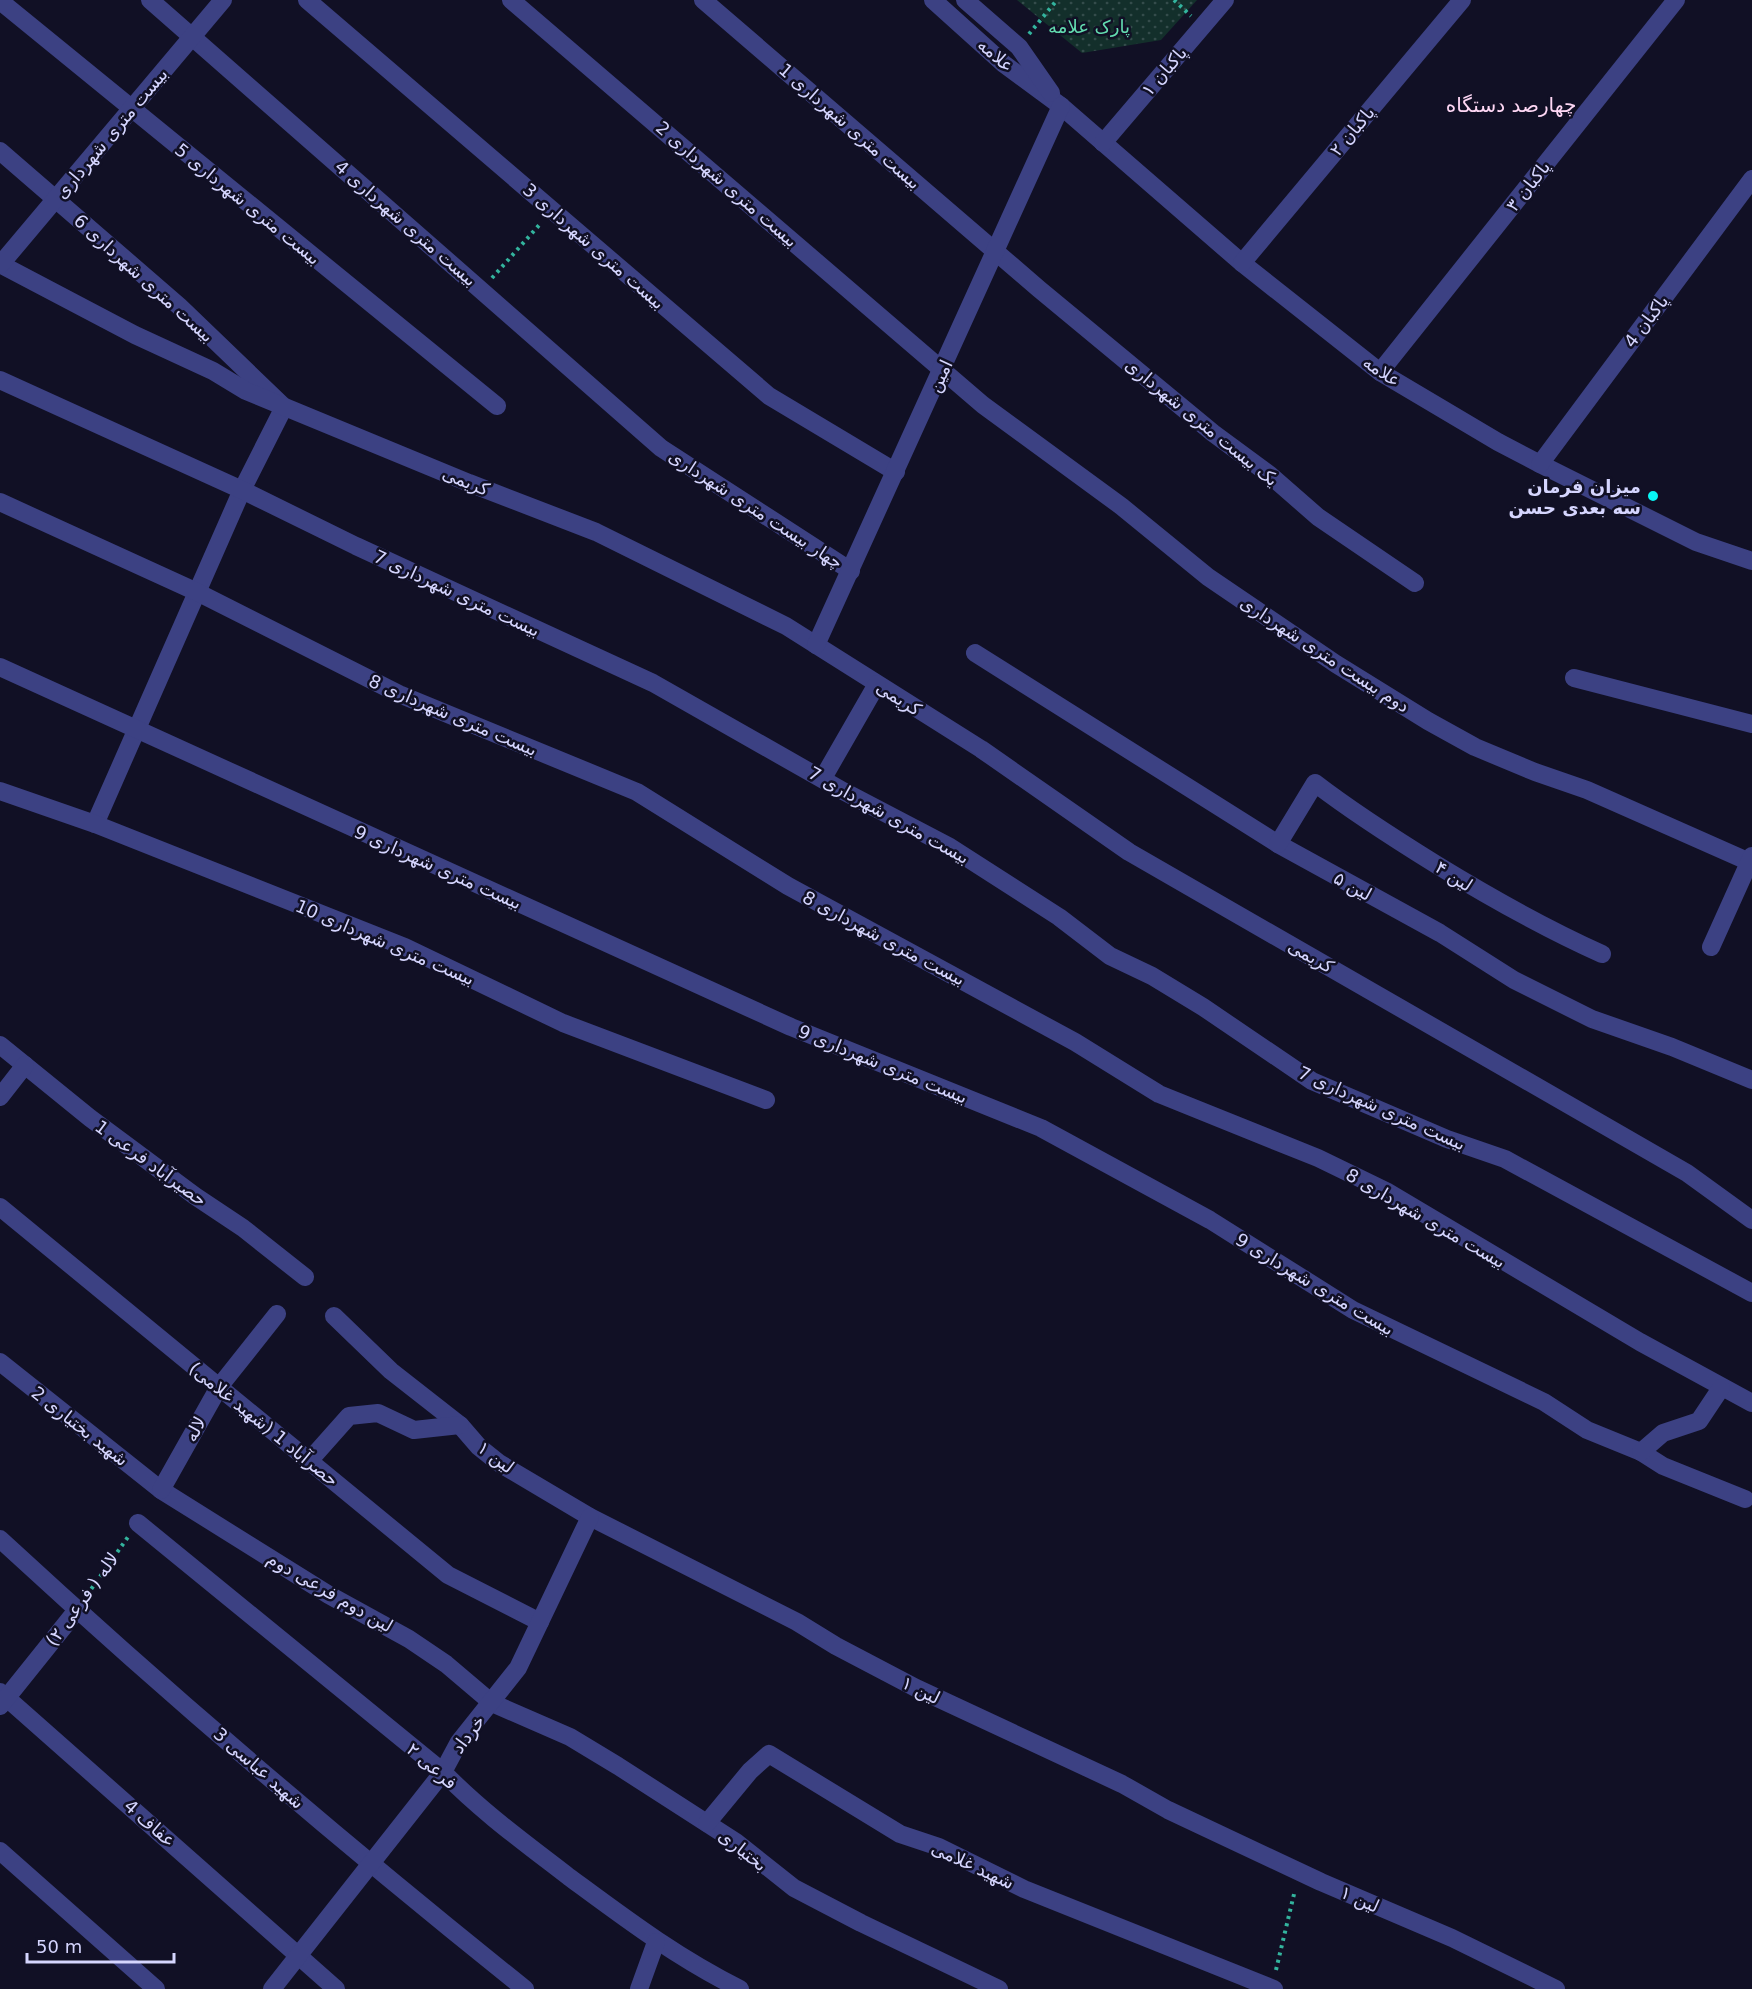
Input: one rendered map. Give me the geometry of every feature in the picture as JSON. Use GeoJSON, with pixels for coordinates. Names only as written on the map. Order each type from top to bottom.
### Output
{"type":"FeatureCollection","features":[{"type":"Feature","properties":{"kind":"street","name":"بیست متری شهرداری 4"},"geometry":{"type":"LineString","coordinates":[[150,0],[661,448]]}},
{"type":"Feature","properties":{"kind":"street","name":"بیست متری شهرداری"},"geometry":{"type":"LineString","coordinates":[[0,265],[223,0]]}},
{"type":"Feature","properties":{"kind":"street","name":"بیست متری شهرداری 3"},"geometry":{"type":"LineString","coordinates":[[307,0],[769,396],[896,472]]}},
{"type":"Feature","properties":{"kind":"street","name":"بیست متری شهرداری 2"},"geometry":{"type":"LineString","coordinates":[[511,0],[943,369]]}},
{"type":"Feature","properties":{"kind":"street","name":"بیست متری شهرداری 1"},"geometry":{"type":"LineString","coordinates":[[703,0],[997,251]]}},
{"type":"Feature","properties":{"kind":"street","name":"علامه"},"geometry":{"type":"LineString","coordinates":[[933,0],[1004,64],[1061,106],[1242,263],[1380,372],[1498,442],[1540,464],[1696,542],[1752,561]]}},
{"type":"Feature","properties":{"kind":"street","name":"علامه"},"geometry":{"type":"LineString","coordinates":[[965,0],[1019,47],[1061,106]]}},
{"type":"Feature","properties":{"kind":"street","name":"پاکبان ۱"},"geometry":{"type":"LineString","coordinates":[[1103,143],[1225,0]]}},
{"type":"Feature","properties":{"kind":"street","name":"پاکبان ۲"},"geometry":{"type":"LineString","coordinates":[[1242,263],[1462,0]]}},
{"type":"Feature","properties":{"kind":"street","name":"پاکبان ۳"},"geometry":{"type":"LineString","coordinates":[[1380,372],[1676,0]]}},
{"type":"Feature","properties":{"kind":"street","name":"بیست متری شهرداری 5"},"geometry":{"type":"LineString","coordinates":[[0,2],[497,406]]}},
{"type":"Feature","properties":{"kind":"street","name":"امین"},"geometry":{"type":"LineString","coordinates":[[816,645],[1061,106]]}},
{"type":"Feature","properties":{"kind":"street","name":"بیست متری شهرداری 6"},"geometry":{"type":"LineString","coordinates":[[0,151],[56,199],[86,229],[178,306],[284,407]]}},
{"type":"Feature","properties":{"kind":"street","name":"پاکبان 4"},"geometry":{"type":"LineString","coordinates":[[1540,464],[1752,179]]}},
{"type":"Feature","properties":{"kind":"street","name":"یک بیست متری شهرداری"},"geometry":{"type":"LineString","coordinates":[[997,251],[1213,433],[1269,475],[1318,517],[1415,584]]}},
{"type":"Feature","properties":{"kind":"street","name":"کریمی"},"geometry":{"type":"LineString","coordinates":[[0,265],[135,335],[185,357],[246,391],[596,532],[786,626],[981,749],[1129,852],[1687,1173],[1752,1220]]}},
{"type":"Feature","properties":{"kind":"street","name":"دوم بیست متری شهرداری"},"geometry":{"type":"LineString","coordinates":[[943,369],[999,417],[1121,506],[1208,577],[1428,721],[1475,747],[1587,790],[1751,860]]}},
{"type":"Feature","properties":{"kind":"street","name":"بیست متری شهرداری 7"},"geometry":{"type":"LineString","coordinates":[[0,380],[242,490],[337,537],[653,683],[950,847],[1059,917],[1110,956],[1152,976],[1203,1007],[1312,1081],[1448,1139],[1505,1159],[1752,1293]]}},
{"type":"Feature","properties":{"kind":"street"},"geometry":{"type":"LineString","coordinates":[[95,824],[242,490],[284,407]]}},
{"type":"Feature","properties":{"kind":"street","name":"چهار بیست متری شهرداری"},"geometry":{"type":"LineString","coordinates":[[661,448],[851,571]]}},
{"type":"Feature","properties":{"kind":"street","name":"بیست متری شهرداری 8"},"geometry":{"type":"LineString","coordinates":[[0,502],[198,592],[399,694],[637,792],[788,886],[1075,1042],[1159,1094],[1318,1158],[1386,1191],[1721,1388],[1752,1403]]}},
{"type":"Feature","properties":{"kind":"street","name":"لین ۵"},"geometry":{"type":"LineString","coordinates":[[975,653],[1278,844],[1440,933],[1514,980],[1592,1018],[1752,1080]]}},
{"type":"Feature","properties":{"kind":"street","name":"بیست متری شهرداری 9"},"geometry":{"type":"LineString","coordinates":[[0,667],[791,1027],[1041,1128],[1210,1220],[1353,1310],[1544,1402],[1587,1430],[1641,1452],[1663,1466],[1745,1499]]}},
{"type":"Feature","properties":{"kind":"street"},"geometry":{"type":"LineString","coordinates":[[1574,678],[1752,724]]}},
{"type":"Feature","properties":{"kind":"street"},"geometry":{"type":"LineString","coordinates":[[822,778],[877,684]]}},
{"type":"Feature","properties":{"kind":"street","name":"لین ۴"},"geometry":{"type":"LineString","coordinates":[[1278,844],[1315,783],[1345,807],[1479,892],[1551,932],[1602,954]]}},
{"type":"Feature","properties":{"kind":"street","name":"بیست متری شهرداری 10"},"geometry":{"type":"LineString","coordinates":[[0,792],[95,824],[405,947],[563,1023],[766,1100]]}},
{"type":"Feature","properties":{"kind":"street"},"geometry":{"type":"LineString","coordinates":[[1711,947],[1751,860]]}},
{"type":"Feature","properties":{"kind":"street","name":"حصیرآباد فرعی 1"},"geometry":{"type":"LineString","coordinates":[[0,1045],[90,1118],[195,1196],[243,1228],[305,1277]]}},
{"type":"Feature","properties":{"kind":"street"},"geometry":{"type":"LineString","coordinates":[[0,1097],[26,1065]]}},
{"type":"Feature","properties":{"kind":"street","name":"حصرآباد 1 (شهید غلامی)"},"geometry":{"type":"LineString","coordinates":[[0,1207],[448,1575],[540,1622]]}},
{"type":"Feature","properties":{"kind":"street","name":"لاله"},"geometry":{"type":"LineString","coordinates":[[161,1490],[219,1387],[277,1314]]}},
{"type":"Feature","properties":{"kind":"street","name":"لین ۱"},"geometry":{"type":"LineString","coordinates":[[334,1316],[392,1371],[460,1425],[479,1447],[499,1462],[590,1517],[797,1622],[888,1673],[1300,1872],[1452,1938],[1556,1989]]}},
{"type":"Feature","properties":{"kind":"street","name":"شهید بختیاری 2"},"geometry":{"type":"LineString","coordinates":[[0,1362],[161,1490]]}},
{"type":"Feature","properties":{"kind":"street"},"geometry":{"type":"LineString","coordinates":[[1641,1452],[1663,1433],[1699,1421],[1721,1388]]}},
{"type":"Feature","properties":{"kind":"street"},"geometry":{"type":"LineString","coordinates":[[309,1461],[350,1416],[378,1413],[414,1430],[460,1425]]}},
{"type":"Feature","properties":{"kind":"street","name":"لین دوم فرعی دوم"},"geometry":{"type":"LineString","coordinates":[[161,1490],[329,1595],[409,1638],[446,1664],[492,1703]]}},
{"type":"Feature","properties":{"kind":"street","name":"خرداد"},"geometry":{"type":"LineString","coordinates":[[272,1989],[443,1772],[459,1742],[518,1668],[590,1517]]}},
{"type":"Feature","properties":{"kind":"street","name":"۲ فرعی"},"geometry":{"type":"LineString","coordinates":[[138,1523],[443,1772],[472,1802],[509,1834],[656,1942],[740,1989]]}},
{"type":"Feature","properties":{"kind":"street","name":"شهید عباسی 3"},"geometry":{"type":"LineString","coordinates":[[0,1539],[77,1610],[370,1865],[525,1989]]}},
{"type":"Feature","properties":{"kind":"street","name":"لاله ( فرعی ۲)"},"geometry":{"type":"LineString","coordinates":[[2,1699],[77,1610]]}},
{"type":"Feature","properties":{"kind":"street","name":"عفاف 4"},"geometry":{"type":"LineString","coordinates":[[2,1699],[299,1954],[336,1989]]}},
{"type":"Feature","properties":{"kind":"street","name":"بختیاری"},"geometry":{"type":"LineString","coordinates":[[492,1703],[570,1737],[707,1823],[795,1888],[861,1923],[999,1989]]}},
{"type":"Feature","properties":{"kind":"street","name":"شهید غلامی"},"geometry":{"type":"LineString","coordinates":[[707,1823],[750,1771],[770,1755],[900,1834],[950,1852],[1024,1889],[1273,1989]]}},
{"type":"Feature","properties":{"kind":"street"},"geometry":{"type":"LineString","coordinates":[[0,1851],[156,1989]]}},
{"type":"Feature","properties":{"kind":"street"},"geometry":{"type":"LineString","coordinates":[[639,1989],[656,1942]]}},
{"type":"Feature","properties":{"kind":"path"},"geometry":{"type":"LineString","coordinates":[[481,290],[552,210]]}},
{"type":"Feature","properties":{"kind":"path","name":"لاله ( فرعی ۲)"},"geometry":{"type":"LineString","coordinates":[[77,1610],[138,1523]]}},
{"type":"Feature","properties":{"kind":"path"},"geometry":{"type":"LineString","coordinates":[[1273,1989],[1300,1872]]}},
{"type":"Feature","properties":{"kind":"green space","name":"پارک علامه"},"geometry":{"type":"Polygon","coordinates":[[[1017,0],[1197,0],[1161,40],[1082,53],[1017,0]]]}},
{"type":"Feature","properties":{"kind":"place","name":"میزان فرمان سه بعدی حسن"},"geometry":{"type":"Point","coordinates":[1653,496]}},
{"type":"Feature","properties":{"kind":"district","name":"چهارصد دستگاه"},"geometry":{"type":"Point","coordinates":[1511,105]}}]}
